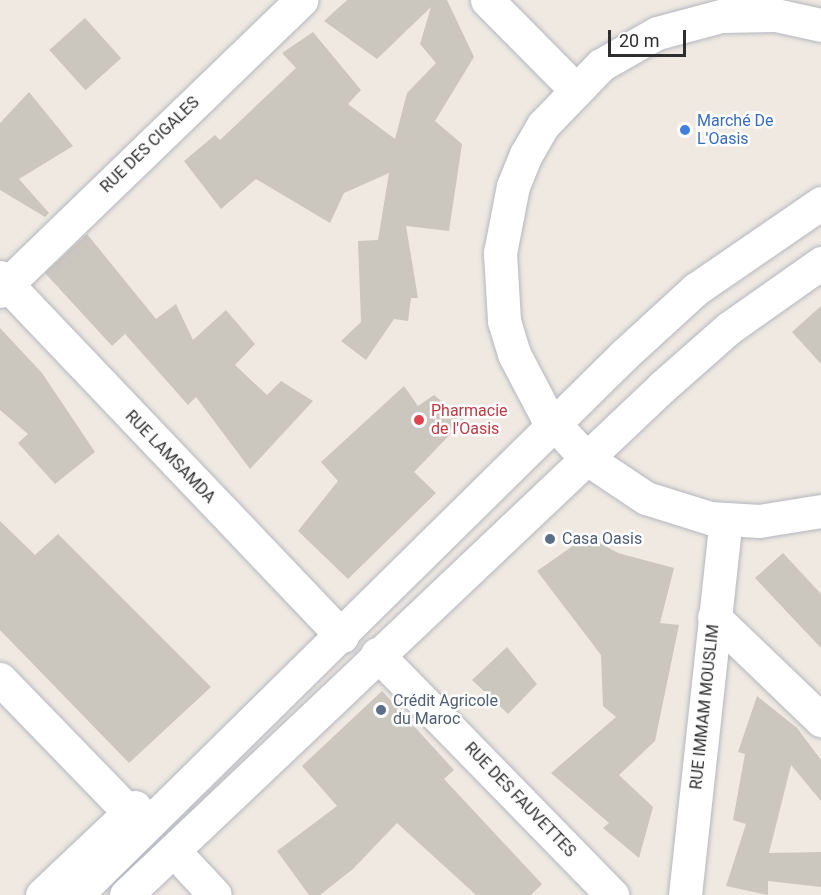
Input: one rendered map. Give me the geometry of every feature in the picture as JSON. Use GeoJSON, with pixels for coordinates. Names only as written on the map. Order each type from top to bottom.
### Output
{"type":"FeatureCollection","features":[{"type":"Feature","properties":{"kind":"street","name":"RUE DES CIGALES"},"geometry":{"type":"LineString","coordinates":[[2,284],[301,0]]}},
{"type":"Feature","properties":{"kind":"street"},"geometry":{"type":"LineString","coordinates":[[487,0],[574,88]]}},
{"type":"Feature","properties":{"kind":"street"},"geometry":{"type":"LineString","coordinates":[[821,25],[775,8],[721,16],[657,33],[601,65],[574,88],[526,154],[513,186],[500,253],[504,321],[514,354],[553,425],[586,458],[646,498],[726,520],[821,511]]}},
{"type":"Feature","properties":{"kind":"street"},"geometry":{"type":"LineString","coordinates":[[76,895],[342,636],[553,425],[696,289],[821,203]]}},
{"type":"Feature","properties":{"kind":"street"},"geometry":{"type":"LineString","coordinates":[[126,895],[325,703],[586,458],[729,328],[821,263]]}},
{"type":"Feature","properties":{"kind":"street","name":"RUE LAMSAMDA"},"geometry":{"type":"LineString","coordinates":[[2,284],[342,636]]}},
{"type":"Feature","properties":{"kind":"street","name":"RUE IMMAM MOUSLIM"},"geometry":{"type":"LineString","coordinates":[[685,895],[726,520]]}},
{"type":"Feature","properties":{"kind":"street"},"geometry":{"type":"LineString","coordinates":[[714,617],[821,720]]}},
{"type":"Feature","properties":{"kind":"street","name":"RUE DES FAUVETTES"},"geometry":{"type":"LineString","coordinates":[[377,654],[612,895]]}},
{"type":"Feature","properties":{"kind":"street"},"geometry":{"type":"LineString","coordinates":[[0,679],[129,812]]}},
{"type":"Feature","properties":{"kind":"street"},"geometry":{"type":"LineString","coordinates":[[155,895],[269,778],[325,703]]}},
{"type":"Feature","properties":{"kind":"street"},"geometry":{"type":"LineString","coordinates":[[42,895],[196,750],[270,706]]}},
{"type":"Feature","properties":{"kind":"street"},"geometry":{"type":"LineString","coordinates":[[186,864],[215,895]]}},
{"type":"Feature","properties":{"kind":"building"},"geometry":{"type":"Polygon","coordinates":[[[347,0],[447,0],[474,57],[435,121],[462,144],[449,231],[406,226],[418,298],[411,298],[408,321],[394,319],[366,360],[341,341],[361,322],[358,241],[378,240],[389,173],[344,193],[330,223],[256,179],[221,209],[184,161],[215,135],[220,140],[296,68],[282,53],[313,32],[361,90],[348,104],[395,139],[407,93],[436,63],[420,44],[431,7],[377,59],[324,21],[347,0]]]}},
{"type":"Feature","properties":{"kind":"building"},"geometry":{"type":"Polygon","coordinates":[[[85,18],[121,58],[85,90],[49,50],[85,18]]]}},
{"type":"Feature","properties":{"kind":"building"},"geometry":{"type":"Polygon","coordinates":[[[29,92],[73,146],[19,179],[49,213],[45,217],[0,190],[0,123],[29,92]]]}},
{"type":"Feature","properties":{"kind":"building"},"geometry":{"type":"Polygon","coordinates":[[[87,234],[156,319],[176,304],[193,340],[226,310],[255,344],[235,365],[267,395],[281,381],[313,401],[250,469],[196,397],[188,405],[125,334],[112,346],[45,273],[87,234]]]}},
{"type":"Feature","properties":{"kind":"building"},"geometry":{"type":"Polygon","coordinates":[[[821,306],[821,364],[792,332],[821,306]]]}},
{"type":"Feature","properties":{"kind":"building"},"geometry":{"type":"Polygon","coordinates":[[[0,328],[42,373],[95,452],[55,484],[18,443],[28,434],[0,410],[0,328]]]}},
{"type":"Feature","properties":{"kind":"building"},"geometry":{"type":"Polygon","coordinates":[[[404,386],[418,406],[434,395],[464,420],[414,472],[436,493],[348,579],[298,531],[338,481],[321,462],[404,386]]]}},
{"type":"Feature","properties":{"kind":"building"},"geometry":{"type":"Polygon","coordinates":[[[0,521],[35,555],[58,534],[211,687],[129,763],[0,630],[0,521]]]}},
{"type":"Feature","properties":{"kind":"building"},"geometry":{"type":"Polygon","coordinates":[[[587,536],[618,553],[674,568],[660,623],[679,625],[655,741],[619,775],[653,807],[639,858],[603,828],[609,823],[551,773],[616,717],[603,706],[601,655],[537,571],[587,536]]]}},
{"type":"Feature","properties":{"kind":"building"},"geometry":{"type":"Polygon","coordinates":[[[783,553],[821,594],[821,648],[755,578],[783,553]]]}},
{"type":"Feature","properties":{"kind":"building"},"geometry":{"type":"Polygon","coordinates":[[[507,647],[537,684],[508,714],[472,680],[507,647]]]}},
{"type":"Feature","properties":{"kind":"building"},"geometry":{"type":"Polygon","coordinates":[[[382,691],[454,770],[444,779],[542,884],[531,895],[476,895],[397,823],[353,869],[320,895],[309,895],[277,851],[337,806],[302,766],[382,691]]]}},
{"type":"Feature","properties":{"kind":"building"},"geometry":{"type":"Polygon","coordinates":[[[757,696],[797,728],[821,760],[821,801],[791,765],[769,853],[821,852],[821,887],[768,881],[768,895],[726,886],[746,824],[733,820],[745,754],[738,752],[757,696]]]}},
{"type":"Feature","properties":{"kind":"place","name":"Marché De L'Oasis"},"geometry":{"type":"Point","coordinates":[685,130]}},
{"type":"Feature","properties":{"kind":"place","name":"Pharmacie de l'Oasis"},"geometry":{"type":"Point","coordinates":[419,420]}},
{"type":"Feature","properties":{"kind":"place","name":"Casa Oasis"},"geometry":{"type":"Point","coordinates":[550,539]}},
{"type":"Feature","properties":{"kind":"place","name":"Crédit Agricole du Maroc"},"geometry":{"type":"Point","coordinates":[381,710]}}]}
